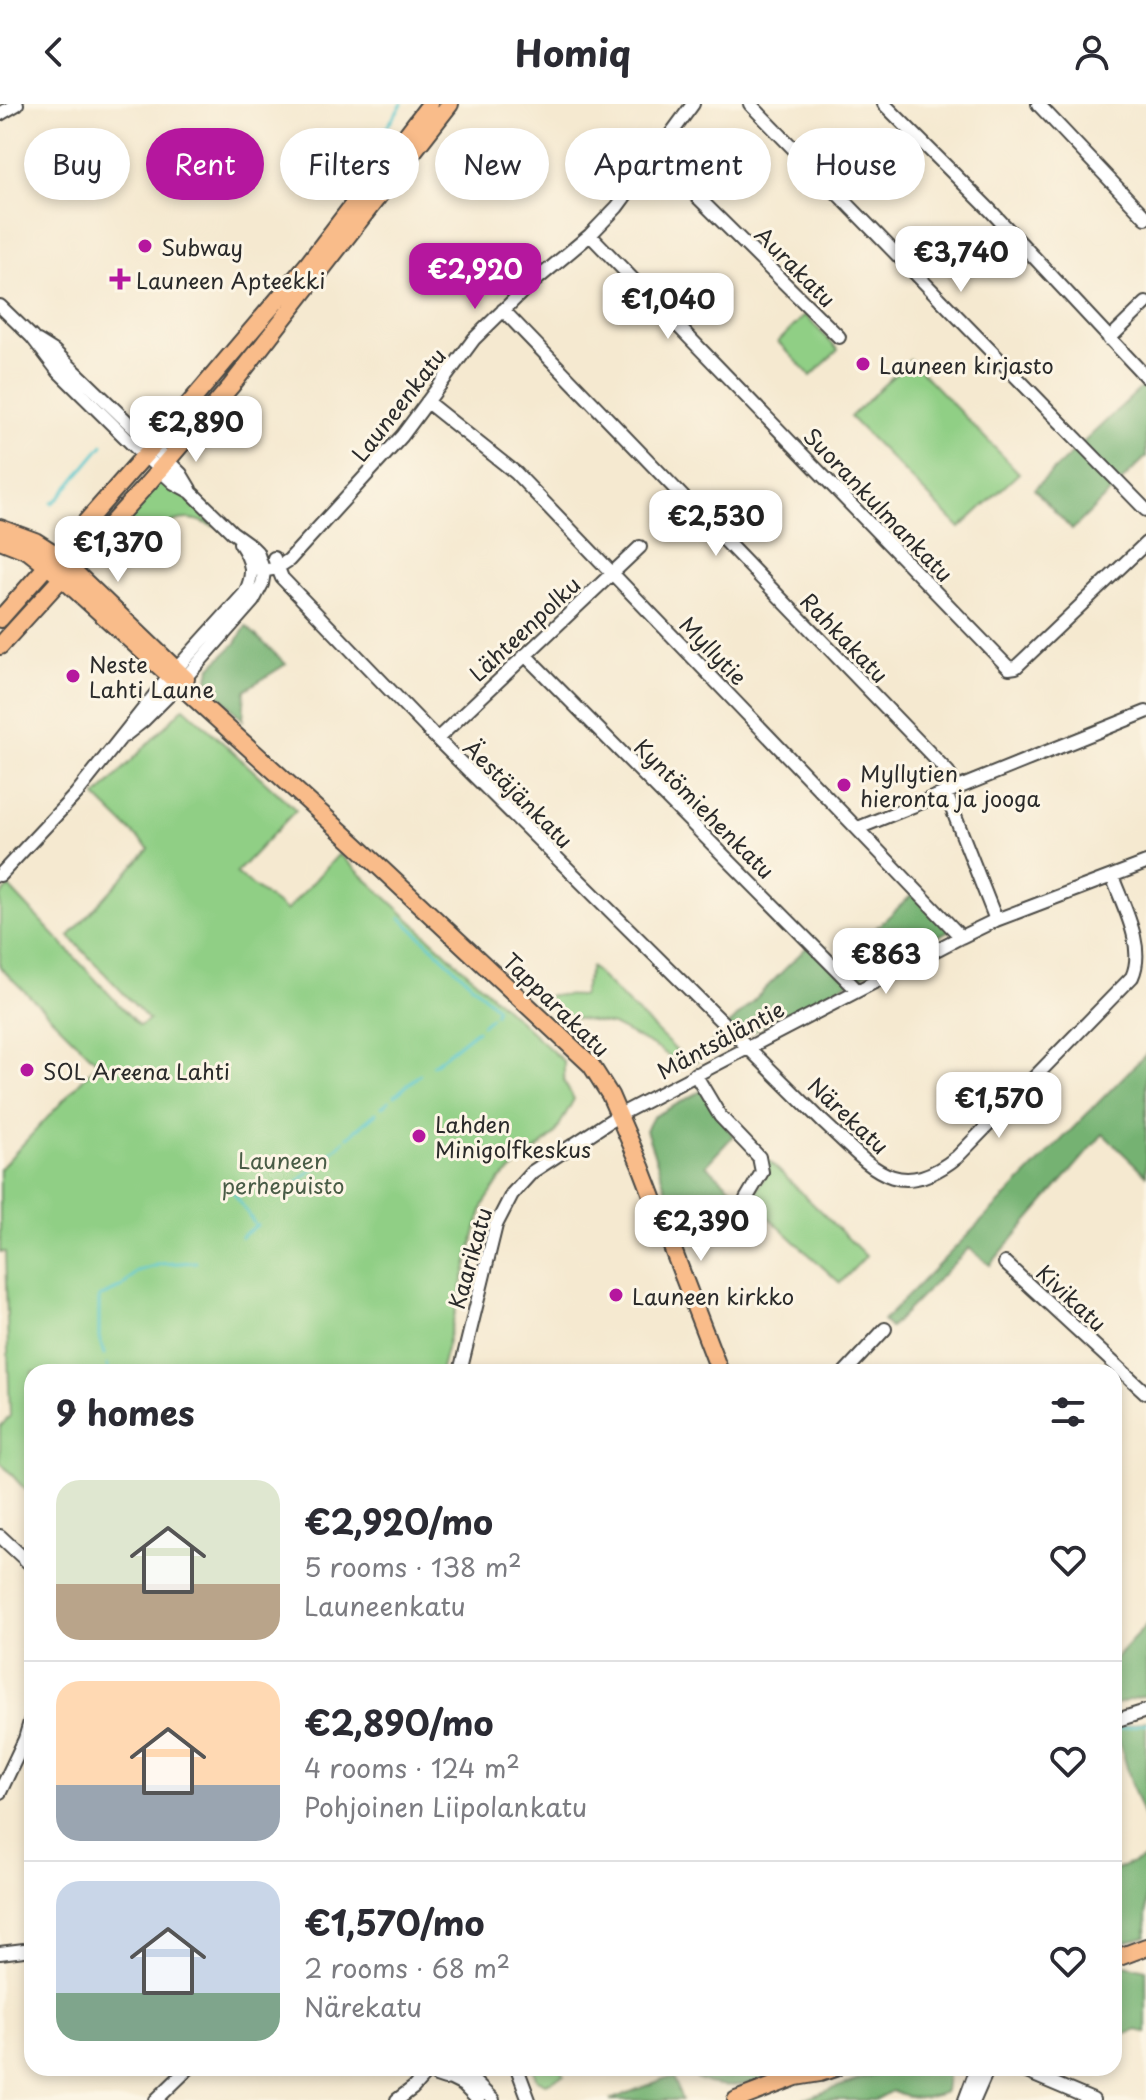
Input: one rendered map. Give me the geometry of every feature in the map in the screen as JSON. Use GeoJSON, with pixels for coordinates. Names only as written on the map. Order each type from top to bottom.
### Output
{"type":"FeatureCollection","features":[{"type":"Feature","properties":{"kind":"main road"},"geometry":{"type":"LineString","coordinates":[[0,619],[149,451],[307,265],[430,104]]}},
{"type":"Feature","properties":{"kind":"main road"},"geometry":{"type":"LineString","coordinates":[[0,646],[231,386],[329,264],[450,104]]}},
{"type":"Feature","properties":{"kind":"main road"},"geometry":{"type":"LineString","coordinates":[[0,528],[35,541],[52,560]]}},
{"type":"Feature","properties":{"kind":"main road"},"geometry":{"type":"LineString","coordinates":[[0,540],[52,560]]}},
{"type":"Feature","properties":{"kind":"main road","name":"Tapparakatu"},"geometry":{"type":"LineString","coordinates":[[52,560],[177,678],[232,723],[248,746],[581,1056],[601,1080],[642,1169],[717,1364]]}},
{"type":"Feature","properties":{"kind":"main road"},"geometry":{"type":"LineString","coordinates":[[1122,1956],[1146,1947]]}},
{"type":"Feature","properties":{"kind":"main road"},"geometry":{"type":"LineString","coordinates":[[736,2100],[793,2076]]}},
{"type":"Feature","properties":{"kind":"street"},"geometry":{"type":"LineString","coordinates":[[0,114],[17,104]]}},
{"type":"Feature","properties":{"kind":"street","name":"Launeenkatu"},"geometry":{"type":"LineString","coordinates":[[676,128],[693,104]]}},
{"type":"Feature","properties":{"kind":"street"},"geometry":{"type":"LineString","coordinates":[[750,104],[1146,510]]}},
{"type":"Feature","properties":{"kind":"street"},"geometry":{"type":"LineString","coordinates":[[884,104],[990,210],[1146,377]]}},
{"type":"Feature","properties":{"kind":"street"},"geometry":{"type":"LineString","coordinates":[[1038,104],[1146,218]]}},
{"type":"Feature","properties":{"kind":"street","name":"Launeenkatu"},"geometry":{"type":"LineString","coordinates":[[0,875],[177,678],[253,601],[262,584],[266,566],[294,553],[352,493],[402,436],[474,339],[590,235],[622,200]]}},
{"type":"Feature","properties":{"kind":"street","name":"Aurakatu"},"geometry":{"type":"LineString","coordinates":[[700,200],[839,337]]}},
{"type":"Feature","properties":{"kind":"street","name":"Suorankulmankatu"},"geometry":{"type":"LineString","coordinates":[[590,235],[1009,668],[1016,667],[1146,543]]}},
{"type":"Feature","properties":{"kind":"street"},"geometry":{"type":"LineString","coordinates":[[1109,339],[1146,303]]}},
{"type":"Feature","properties":{"kind":"street","name":"Äestäjänkatu"},"geometry":{"type":"LineString","coordinates":[[0,306],[32,337],[54,351],[232,532],[249,557],[282,578],[437,739],[748,1047]]}},
{"type":"Feature","properties":{"kind":"street","name":"Rahkakatu"},"geometry":{"type":"LineString","coordinates":[[503,310],[948,772],[950,789],[996,920]]}},
{"type":"Feature","properties":{"kind":"street","name":"Myllytie"},"geometry":{"type":"LineString","coordinates":[[427,402],[516,473],[961,937]]}},
{"type":"Feature","properties":{"kind":"street","name":"Lähteenpolku"},"geometry":{"type":"LineString","coordinates":[[437,739],[640,547]]}},
{"type":"Feature","properties":{"kind":"street","name":"Kyntömiehenkatu"},"geometry":{"type":"LineString","coordinates":[[525,655],[857,990]]}},
{"type":"Feature","properties":{"kind":"street"},"geometry":{"type":"LineString","coordinates":[[858,828],[1146,712]]}},
{"type":"Feature","properties":{"kind":"street","name":"Mäntsäläntie"},"geometry":{"type":"LineString","coordinates":[[619,1115],[996,920],[1146,863]]}},
{"type":"Feature","properties":{"kind":"street","name":"Närekatu"},"geometry":{"type":"LineString","coordinates":[[748,1047],[873,1168],[893,1178],[926,1178],[957,1157],[1136,969],[1138,944],[1112,876]]}},
{"type":"Feature","properties":{"kind":"street"},"geometry":{"type":"LineString","coordinates":[[695,1074],[720,1116],[759,1157],[762,1172],[746,1199]]}},
{"type":"Feature","properties":{"kind":"street","name":"Kaarikatu"},"geometry":{"type":"LineString","coordinates":[[462,1364],[503,1208],[532,1172],[619,1115]]}},
{"type":"Feature","properties":{"kind":"street","name":"Kivikatu"},"geometry":{"type":"LineString","coordinates":[[1005,1263],[1115,1364]]}},
{"type":"Feature","properties":{"kind":"street"},"geometry":{"type":"LineString","coordinates":[[852,1364],[885,1329]]}},
{"type":"Feature","properties":{"kind":"street","name":"Kivikatu"},"geometry":{"type":"LineString","coordinates":[[1122,1371],[1146,1393]]}},
{"type":"Feature","properties":{"kind":"street"},"geometry":{"type":"LineString","coordinates":[[0,1536],[24,1558]]}},
{"type":"Feature","properties":{"kind":"street"},"geometry":{"type":"LineString","coordinates":[[1122,1718],[1146,1711]]}},
{"type":"Feature","properties":{"kind":"street"},"geometry":{"type":"LineString","coordinates":[[0,1792],[24,1741]]}},
{"type":"Feature","properties":{"kind":"street"},"geometry":{"type":"LineString","coordinates":[[0,1953],[24,1950]]}},
{"type":"Feature","properties":{"kind":"street"},"geometry":{"type":"LineString","coordinates":[[156,2100],[181,2076]]}},
{"type":"Feature","properties":{"kind":"street"},"geometry":{"type":"LineString","coordinates":[[397,2100],[432,2076]]}},
{"type":"Feature","properties":{"kind":"street"},"geometry":{"type":"LineString","coordinates":[[444,2076],[463,2085],[478,2100]]}},
{"type":"Feature","properties":{"kind":"street"},"geometry":{"type":"LineString","coordinates":[[468,2076],[493,2100]]}},
{"type":"Feature","properties":{"kind":"street"},"geometry":{"type":"LineString","coordinates":[[520,2076],[529,2100]]}},
{"type":"Feature","properties":{"kind":"street"},"geometry":{"type":"LineString","coordinates":[[965,2100],[974,2076]]}},
{"type":"Feature","properties":{"kind":"street"},"geometry":{"type":"LineString","coordinates":[[974,2100],[984,2076]]}},
{"type":"Feature","properties":{"kind":"street"},"geometry":{"type":"LineString","coordinates":[[1036,2076],[1093,2100]]}},
{"type":"Feature","properties":{"kind":"green space"},"geometry":{"type":"Polygon","coordinates":[[[805,315],[838,350],[811,376],[778,342],[805,315]]]}},
{"type":"Feature","properties":{"kind":"green space"},"geometry":{"type":"Polygon","coordinates":[[[910,360],[1019,473],[960,528],[850,417],[910,360]]]}},
{"type":"Feature","properties":{"kind":"green space"},"geometry":{"type":"Polygon","coordinates":[[[1146,383],[1146,457],[1072,530],[1034,489],[1146,383]]]}},
{"type":"Feature","properties":{"kind":"green space"},"geometry":{"type":"Polygon","coordinates":[[[156,484],[172,484],[214,526],[196,520],[173,522],[155,534],[123,566],[110,559],[101,546],[156,484]]]}},
{"type":"Feature","properties":{"kind":"green space"},"geometry":{"type":"Polygon","coordinates":[[[246,626],[286,664],[245,690],[243,720],[214,690],[208,678],[210,668],[236,643],[246,626]]]}},
{"type":"Feature","properties":{"kind":"green space","name":"Launeen perhepuisto"},"geometry":{"type":"Polygon","coordinates":[[[184,707],[296,810],[236,873],[286,911],[339,854],[564,1062],[564,1082],[574,1099],[554,1135],[500,1180],[484,1204],[442,1364],[24,1364],[24,1488],[0,1462],[0,1427],[10,1416],[5,1252],[0,1252],[0,1169],[98,1063],[0,967],[0,897],[9,887],[139,1026],[149,1020],[69,936],[149,849],[96,797],[184,707]]]}},
{"type":"Feature","properties":{"kind":"green space"},"geometry":{"type":"Polygon","coordinates":[[[913,894],[950,930],[690,1064],[810,944],[834,967],[913,894]]]}},
{"type":"Feature","properties":{"kind":"green space"},"geometry":{"type":"Polygon","coordinates":[[[591,967],[689,1063],[681,1064],[613,1025],[563,1016],[544,999],[550,995],[582,996],[591,967]]]}},
{"type":"Feature","properties":{"kind":"green space"},"geometry":{"type":"Polygon","coordinates":[[[1146,1054],[1146,1175],[1103,1134],[990,1265],[969,1248],[890,1328],[883,1321],[1146,1054]]]}},
{"type":"Feature","properties":{"kind":"green space"},"geometry":{"type":"Polygon","coordinates":[[[701,1091],[733,1136],[706,1165],[738,1194],[685,1246],[646,1130],[653,1117],[701,1091]]]}},
{"type":"Feature","properties":{"kind":"green space"},"geometry":{"type":"Polygon","coordinates":[[[763,1155],[866,1256],[840,1283],[751,1201],[768,1171],[763,1155]]]}},
{"type":"Feature","properties":{"kind":"green space"},"geometry":{"type":"Polygon","coordinates":[[[1146,1625],[1146,1695],[1122,1702],[1122,1651],[1146,1625]]]}},
{"type":"Feature","properties":{"kind":"green space"},"geometry":{"type":"Polygon","coordinates":[[[1146,1721],[1146,1823],[1122,1750],[1122,1727],[1146,1721]]]}},
{"type":"Feature","properties":{"kind":"green space"},"geometry":{"type":"Polygon","coordinates":[[[1146,1858],[1146,1936],[1122,1943],[1122,1867],[1146,1858]]]}},
{"type":"Feature","properties":{"kind":"green space"},"geometry":{"type":"Polygon","coordinates":[[[1126,1965],[1146,1970],[1146,2033],[1137,2030],[1122,2036],[1122,1967],[1126,1965]]]}},
{"type":"Feature","properties":{"kind":"green space"},"geometry":{"type":"Polygon","coordinates":[[[535,2076],[562,2076],[546,2083],[537,2080],[535,2076]]]}},
{"type":"Feature","properties":{"kind":"green space"},"geometry":{"type":"Polygon","coordinates":[[[693,2076],[772,2076],[729,2085],[703,2081],[693,2076]]]}},
{"type":"Feature","properties":{"kind":"green space"},"geometry":{"type":"Polygon","coordinates":[[[869,2076],[947,2076],[945,2092],[925,2098],[892,2091],[875,2100],[801,2100],[869,2076]]]}},
{"type":"Feature","properties":{"kind":"green space"},"geometry":{"type":"Polygon","coordinates":[[[666,2078],[674,2078],[682,2100],[610,2100],[666,2078]]]}},
{"type":"Feature","properties":{"kind":"waterway"},"geometry":{"type":"LineString","coordinates":[[385,128],[402,104]]}},
{"type":"Feature","properties":{"kind":"waterway"},"geometry":{"type":"LineString","coordinates":[[52,503],[103,445]]}},
{"type":"Feature","properties":{"kind":"waterway"},"geometry":{"type":"LineString","coordinates":[[401,918],[496,1007],[495,1014]]}},
{"type":"Feature","properties":{"kind":"waterway"},"geometry":{"type":"LineString","coordinates":[[482,1025],[491,1017]]}},
{"type":"Feature","properties":{"kind":"waterway"},"geometry":{"type":"LineString","coordinates":[[433,1065],[477,1030]]}},
{"type":"Feature","properties":{"kind":"waterway"},"geometry":{"type":"LineString","coordinates":[[395,1096],[420,1074]]}},
{"type":"Feature","properties":{"kind":"waterway"},"geometry":{"type":"LineString","coordinates":[[382,1107],[389,1101]]}},
{"type":"Feature","properties":{"kind":"waterway"},"geometry":{"type":"LineString","coordinates":[[348,1137],[376,1113]]}},
{"type":"Feature","properties":{"kind":"waterway"},"geometry":{"type":"LineString","coordinates":[[298,1182],[344,1141]]}},
{"type":"Feature","properties":{"kind":"waterway"},"geometry":{"type":"LineString","coordinates":[[228,1184],[256,1226]]}},
{"type":"Feature","properties":{"kind":"waterway"},"geometry":{"type":"LineString","coordinates":[[241,1237],[257,1225]]}},
{"type":"Feature","properties":{"kind":"waterway"},"geometry":{"type":"LineString","coordinates":[[104,1354],[99,1338],[99,1297],[122,1287],[137,1271],[161,1264],[196,1262]]}},
{"type":"Feature","properties":{"kind":"waterway"},"geometry":{"type":"LineString","coordinates":[[1122,1729],[1146,1723]]}},
{"type":"Feature","properties":{"kind":"place","name":"Subway"},"geometry":{"type":"Point","coordinates":[145,246]}},
{"type":"Feature","properties":{"kind":"place","name":"Launeen Apteekki"},"geometry":{"type":"Point","coordinates":[120,279]}},
{"type":"Feature","properties":{"kind":"place","name":"Launeen kirjasto"},"geometry":{"type":"Point","coordinates":[863,364]}},
{"type":"Feature","properties":{"kind":"place","name":"Neste Lahti Laune"},"geometry":{"type":"Point","coordinates":[73,676]}},
{"type":"Feature","properties":{"kind":"place","name":"Myllytien hieronta ja jooga"},"geometry":{"type":"Point","coordinates":[844,785]}},
{"type":"Feature","properties":{"kind":"place","name":"SOL Areena Lahti"},"geometry":{"type":"Point","coordinates":[27,1070]}},
{"type":"Feature","properties":{"kind":"place","name":"Lahden Minigolfkeskus"},"geometry":{"type":"Point","coordinates":[419,1136]}},
{"type":"Feature","properties":{"kind":"place","name":"Launeen kirkko"},"geometry":{"type":"Point","coordinates":[616,1295]}}]}
